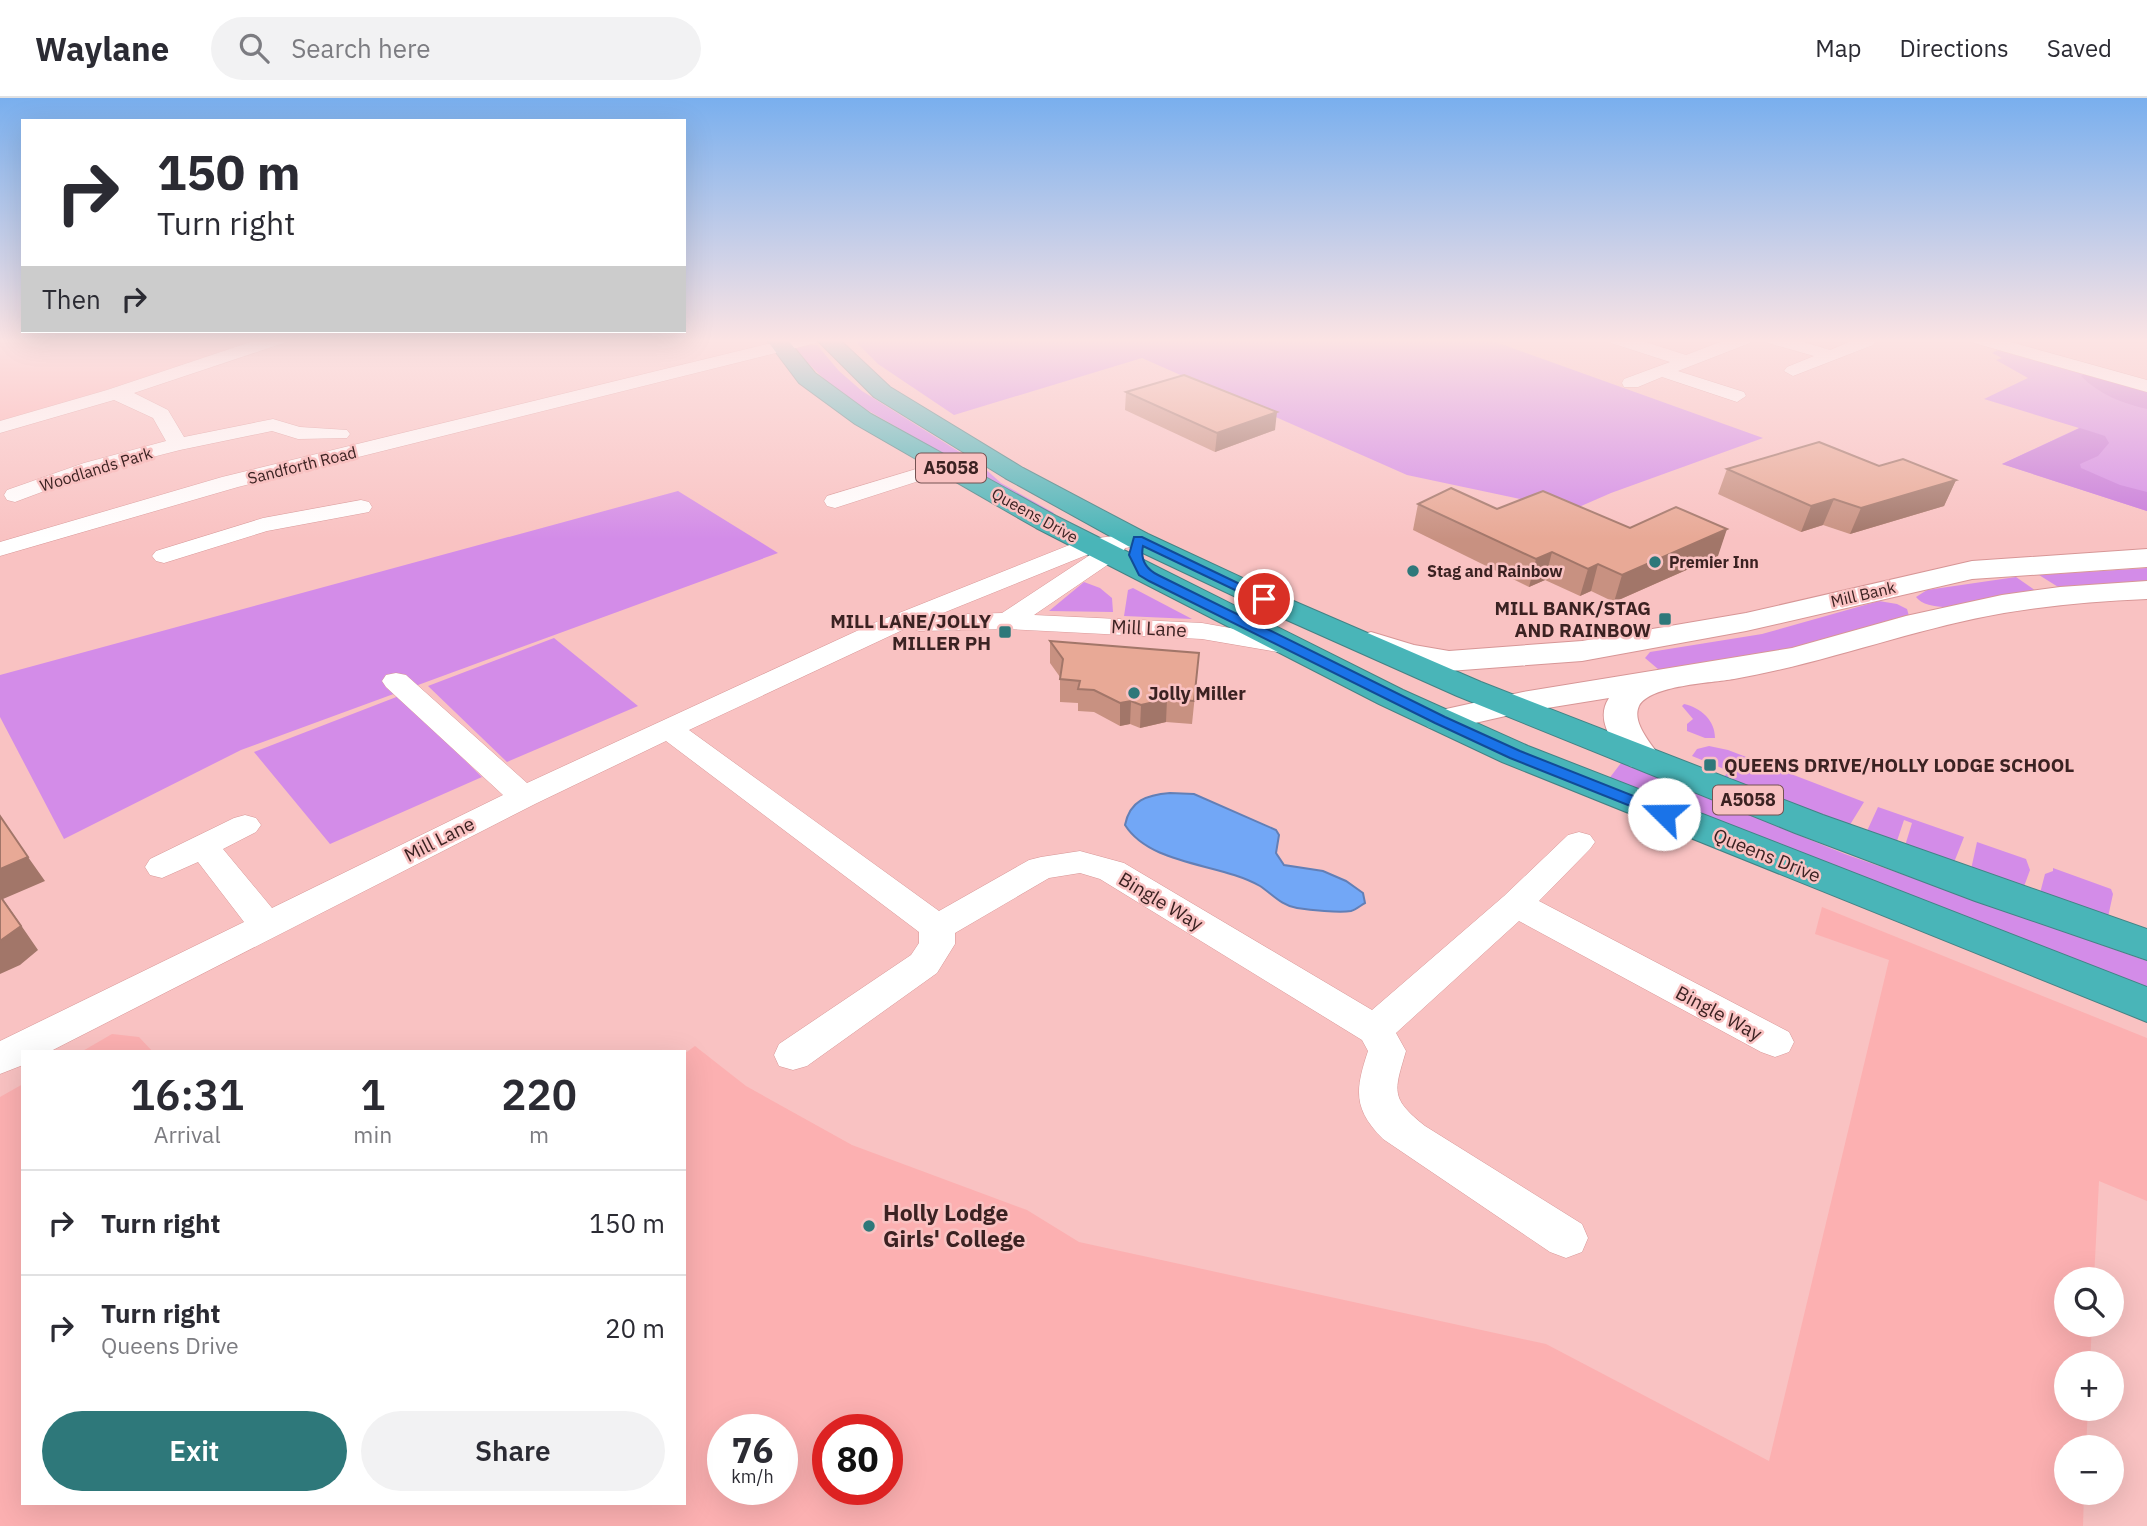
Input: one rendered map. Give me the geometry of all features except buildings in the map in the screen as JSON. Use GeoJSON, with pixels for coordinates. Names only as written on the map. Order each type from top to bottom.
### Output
{"type":"FeatureCollection","features":[{"type":"Feature","properties":{"kind":"highway","name":"Queens Drive"},"geometry":{"type":"LineString","coordinates":[[845,406],[863,419],[946,466],[1143,573],[1440,720],[1515,754],[2147,1005]]}},
{"type":"Feature","properties":{"kind":"highway","name":"Queens Drive"},"geometry":{"type":"LineString","coordinates":[[904,406],[1014,473],[1138,540],[1469,689],[1809,824],[2147,945]]}},
{"type":"Feature","properties":{"kind":"highway"},"geometry":{"type":"LineString","coordinates":[[1138,540],[1135,555],[1143,573]]}},
{"type":"Feature","properties":{"kind":"street"},"geometry":{"type":"LineString","coordinates":[[0,427],[74,406]]}},
{"type":"Feature","properties":{"kind":"street","name":"Woodlands Park"},"geometry":{"type":"LineString","coordinates":[[146,406],[161,414],[178,444]]}},
{"type":"Feature","properties":{"kind":"street","name":"Sandforth Road"},"geometry":{"type":"LineString","coordinates":[[0,549],[230,482],[531,406]]}},
{"type":"Feature","properties":{"kind":"street","name":"Woodlands Park"},"geometry":{"type":"LineString","coordinates":[[15,495],[91,467],[178,444],[273,425],[298,433],[340,434]]}},
{"type":"Feature","properties":{"kind":"street"},"geometry":{"type":"LineString","coordinates":[[835,501],[946,466]]}},
{"type":"Feature","properties":{"kind":"street"},"geometry":{"type":"LineString","coordinates":[[230,482],[263,525]]}},
{"type":"Feature","properties":{"kind":"street"},"geometry":{"type":"LineString","coordinates":[[164,556],[263,525],[361,507]]}},
{"type":"Feature","properties":{"kind":"street","name":"Mill Lane"},"geometry":{"type":"LineString","coordinates":[[0,1059],[524,797],[883,628],[1099,549],[1138,540]]}},
{"type":"Feature","properties":{"kind":"street","name":"Mill Lane"},"geometry":{"type":"LineString","coordinates":[[1008,621],[1099,549]]}},
{"type":"Feature","properties":{"kind":"street","name":"Mill Bank"},"geometry":{"type":"LineString","coordinates":[[1440,720],[1469,689],[1526,665],[1582,651],[1746,622],[1972,570],[2147,558]]}},
{"type":"Feature","properties":{"kind":"street"},"geometry":{"type":"LineString","coordinates":[[1885,589],[1937,619]]}},
{"type":"Feature","properties":{"kind":"street"},"geometry":{"type":"LineString","coordinates":[[1440,720],[1506,703],[1785,660],[1937,619],[2040,600],[2147,590]]}},
{"type":"Feature","properties":{"kind":"street","name":"Mill Lane"},"geometry":{"type":"LineString","coordinates":[[883,628],[937,621],[1008,621],[1202,631],[1289,646]]}},
{"type":"Feature","properties":{"kind":"street","name":"Mill Bank"},"geometry":{"type":"LineString","coordinates":[[1355,637],[1409,654],[1449,661],[1582,651]]}},
{"type":"Feature","properties":{"kind":"street"},"geometry":{"type":"LineString","coordinates":[[1643,758],[1626,735],[1621,722],[1622,703],[1634,690],[1663,678]]}},
{"type":"Feature","properties":{"kind":"street"},"geometry":{"type":"LineString","coordinates":[[396,681],[524,797]]}},
{"type":"Feature","properties":{"kind":"street"},"geometry":{"type":"LineString","coordinates":[[668,729],[937,927],[937,944],[924,964],[793,1055]]}},
{"type":"Feature","properties":{"kind":"street"},"geometry":{"type":"LineString","coordinates":[[162,867],[245,825]]}},
{"type":"Feature","properties":{"kind":"street"},"geometry":{"type":"LineString","coordinates":[[1566,1238],[1410,1138],[1387,1120],[1377,1105],[1380,1074],[1387,1051],[1375,1030],[1516,904],[1579,842]]}},
{"type":"Feature","properties":{"kind":"street"},"geometry":{"type":"LineString","coordinates":[[203,846],[266,925]]}},
{"type":"Feature","properties":{"kind":"street","name":"Bingle Way"},"geometry":{"type":"LineString","coordinates":[[937,927],[1041,867],[1080,862],[1111,871],[1375,1030]]}},
{"type":"Feature","properties":{"kind":"street","name":"Bingle Way"},"geometry":{"type":"LineString","coordinates":[[1516,904],[1775,1042]]}},
{"type":"Feature","properties":{"kind":"shaded area"},"geometry":{"type":"Polygon","coordinates":[[[0,406],[57,406],[0,424],[0,406]]]}},
{"type":"Feature","properties":{"kind":"shaded area"},"geometry":{"type":"Polygon","coordinates":[[[860,406],[885,406],[982,466],[1001,483],[1054,513],[1049,515],[860,406]]]}},
{"type":"Feature","properties":{"kind":"shaded area"},"geometry":{"type":"Polygon","coordinates":[[[940,406],[985,406],[954,415],[940,406]]]}},
{"type":"Feature","properties":{"kind":"shaded area"},"geometry":{"type":"Polygon","coordinates":[[[1250,406],[1673,406],[1763,438],[1611,493],[1572,510],[1407,475],[1250,406]]]}},
{"type":"Feature","properties":{"kind":"shaded area"},"geometry":{"type":"Polygon","coordinates":[[[2006,406],[2147,406],[2147,511],[2002,464],[2079,428],[2006,406]]]}},
{"type":"Feature","properties":{"kind":"shaded area"},"geometry":{"type":"Polygon","coordinates":[[[2080,428],[2105,436],[2109,443],[2098,456],[2080,464],[2081,468],[2120,485],[2147,492],[2147,511],[2002,464],[2080,428]]]}},
{"type":"Feature","properties":{"kind":"shaded area"},"geometry":{"type":"Polygon","coordinates":[[[678,491],[778,553],[241,750],[64,839],[0,717],[0,675],[678,491]]]}},
{"type":"Feature","properties":{"kind":"shaded area"},"geometry":{"type":"Polygon","coordinates":[[[2147,568],[2147,585],[2063,590],[2039,575],[2147,568]]]}},
{"type":"Feature","properties":{"kind":"shaded area"},"geometry":{"type":"Polygon","coordinates":[[[2016,577],[2039,593],[1956,607],[1925,604],[1916,597],[1927,590],[2016,577]]]}},
{"type":"Feature","properties":{"kind":"shaded area"},"geometry":{"type":"Polygon","coordinates":[[[1084,582],[1100,588],[1112,598],[1113,612],[1049,611],[1084,582]]]}},
{"type":"Feature","properties":{"kind":"shaded area"},"geometry":{"type":"Polygon","coordinates":[[[1133,588],[1192,619],[1124,616],[1128,590],[1133,588]]]}},
{"type":"Feature","properties":{"kind":"shaded area"},"geometry":{"type":"Polygon","coordinates":[[[1879,601],[1907,609],[1909,616],[1804,647],[1664,671],[1645,658],[1650,652],[1762,634],[1879,601]]]}},
{"type":"Feature","properties":{"kind":"shaded area"},"geometry":{"type":"Polygon","coordinates":[[[554,638],[638,706],[507,762],[428,686],[554,638]]]}},
{"type":"Feature","properties":{"kind":"shaded area"},"geometry":{"type":"Polygon","coordinates":[[[399,696],[482,777],[330,844],[254,752],[399,696]]]}},
{"type":"Feature","properties":{"kind":"shaded area"},"geometry":{"type":"Polygon","coordinates":[[[1684,704],[1696,708],[1710,720],[1715,738],[1705,738],[1687,731],[1687,724],[1693,719],[1682,706],[1684,704]]]}},
{"type":"Feature","properties":{"kind":"shaded area"},"geometry":{"type":"Polygon","coordinates":[[[1709,746],[1728,750],[1864,802],[1848,828],[1722,779],[1729,771],[1692,756],[1697,749],[1709,746]]]}},
{"type":"Feature","properties":{"kind":"shaded area"},"geometry":{"type":"Polygon","coordinates":[[[1621,763],[1845,854],[2147,961],[2147,989],[1608,780],[1621,763]]]}},
{"type":"Feature","properties":{"kind":"shaded area"},"geometry":{"type":"Polygon","coordinates":[[[1878,807],[1964,837],[1953,865],[1904,849],[1912,823],[1904,820],[1896,844],[1867,831],[1878,807]]]}},
{"type":"Feature","properties":{"kind":"shaded area"},"geometry":{"type":"Polygon","coordinates":[[[1977,842],[2026,859],[2030,870],[2022,892],[1970,874],[1977,842]]]}},
{"type":"Feature","properties":{"kind":"shaded area"},"geometry":{"type":"Polygon","coordinates":[[[2053,868],[2111,889],[2113,894],[2108,917],[2039,897],[2045,874],[2053,871],[2053,868]]]}},
{"type":"Feature","properties":{"kind":"shaded area","name":"Holly Lodge Girls' College"},"geometry":{"type":"Polygon","coordinates":[[[1822,907],[2147,1038],[2147,1201],[2099,1181],[2095,1267],[2054,1267],[2054,1337],[2091,1337],[2091,1351],[2054,1351],[2054,1421],[2087,1421],[2087,1435],[2054,1435],[2054,1505],[2084,1505],[2083,1526],[0,1526],[0,1097],[21,1085],[21,1505],[686,1505],[686,1053],[695,1046],[746,1086],[852,1145],[1027,1210],[1079,1242],[1546,1344],[1769,1461],[1889,960],[1815,934],[1822,907]]]}},
{"type":"Feature","properties":{"kind":"shaded area"},"geometry":{"type":"Polygon","coordinates":[[[112,1034],[139,1037],[151,1050],[84,1050],[112,1034]]]}},
{"type":"Feature","properties":{"kind":"water"},"geometry":{"type":"Polygon","coordinates":[[[1170,793],[1194,794],[1276,830],[1279,835],[1276,853],[1284,865],[1323,871],[1346,881],[1363,893],[1365,903],[1346,912],[1292,907],[1244,878],[1152,849],[1125,825],[1127,817],[1141,800],[1170,793]]]}},
{"type":"Feature","properties":{"kind":"place","name":"Premier Inn"},"geometry":{"type":"Point","coordinates":[1655,562]}},
{"type":"Feature","properties":{"kind":"place","name":"Stag and Rainbow"},"geometry":{"type":"Point","coordinates":[1413,571]}},
{"type":"Feature","properties":{"kind":"place","name":"MILL BANK/STAG AND RAINBOW"},"geometry":{"type":"Point","coordinates":[1665,619]}},
{"type":"Feature","properties":{"kind":"place","name":"MILL LANE/JOLLY MILLER PH"},"geometry":{"type":"Point","coordinates":[1005,632]}},
{"type":"Feature","properties":{"kind":"place","name":"Jolly Miller"},"geometry":{"type":"Point","coordinates":[1134,693]}},
{"type":"Feature","properties":{"kind":"place","name":"QUEENS DRIVE/HOLLY LODGE SCHOOL"},"geometry":{"type":"Point","coordinates":[1710,765]}},
{"type":"Feature","properties":{"kind":"place","name":"Holly Lodge Girls' College"},"geometry":{"type":"Point","coordinates":[869,1226]}},
{"type":"Feature","properties":{"kind":"route"},"geometry":{"type":"LineString","coordinates":[[1264,599],[1138,540],[1135,555],[1143,573],[1440,720],[1515,754],[1664,814]]}}]}
